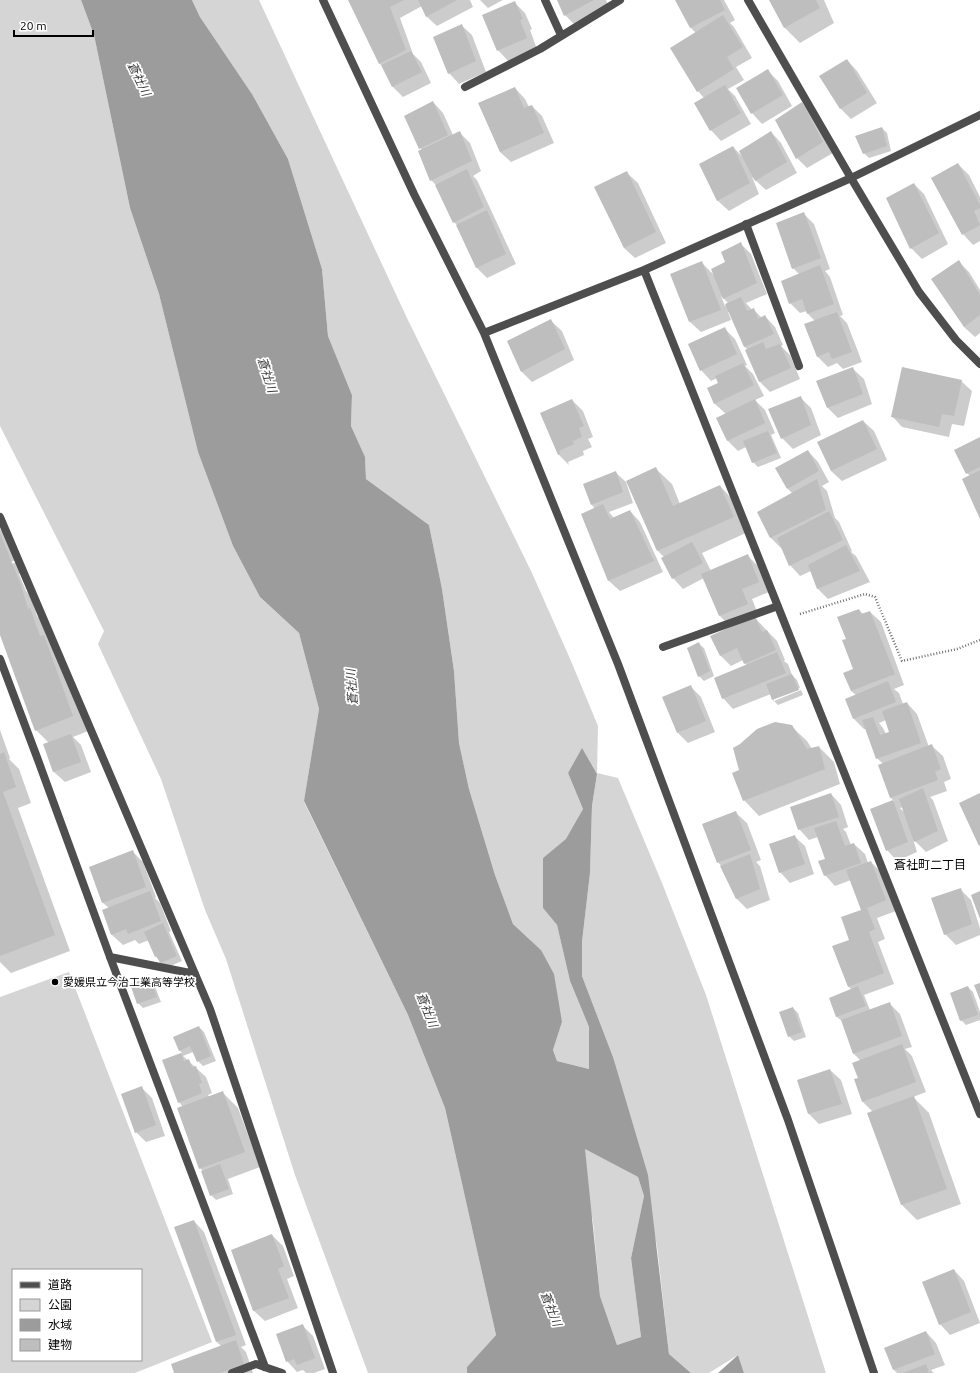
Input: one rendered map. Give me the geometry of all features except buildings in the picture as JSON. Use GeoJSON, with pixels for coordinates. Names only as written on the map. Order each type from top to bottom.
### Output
{"type":"FeatureCollection","features":[{"type":"Feature","properties":{"kind":"street"},"geometry":{"type":"LineString","coordinates":[[323,0],[414,194],[484,333],[618,664],[788,1120],[874,1373]]}},
{"type":"Feature","properties":{"kind":"street"},"geometry":{"type":"LineString","coordinates":[[545,0],[562,35]]}},
{"type":"Feature","properties":{"kind":"street"},"geometry":{"type":"LineString","coordinates":[[464,87],[540,48],[620,0]]}},
{"type":"Feature","properties":{"kind":"street"},"geometry":{"type":"LineString","coordinates":[[748,0],[919,292],[956,340],[980,364]]}},
{"type":"Feature","properties":{"kind":"street"},"geometry":{"type":"LineString","coordinates":[[484,333],[644,270],[851,178],[980,115]]}},
{"type":"Feature","properties":{"kind":"street"},"geometry":{"type":"LineString","coordinates":[[746,224],[799,366]]}},
{"type":"Feature","properties":{"kind":"street"},"geometry":{"type":"LineString","coordinates":[[644,270],[980,1114]]}},
{"type":"Feature","properties":{"kind":"street"},"geometry":{"type":"LineString","coordinates":[[0,517],[210,1009],[332,1373]]}},
{"type":"Feature","properties":{"kind":"street"},"geometry":{"type":"LineString","coordinates":[[663,646],[778,606]]}},
{"type":"Feature","properties":{"kind":"street"},"geometry":{"type":"LineString","coordinates":[[0,659],[110,957],[265,1367]]}},
{"type":"Feature","properties":{"kind":"street"},"geometry":{"type":"LineString","coordinates":[[110,957],[195,974]]}},
{"type":"Feature","properties":{"kind":"street"},"geometry":{"type":"LineString","coordinates":[[232,1373],[256,1364],[282,1373]]}},
{"type":"Feature","properties":{"kind":"path"},"geometry":{"type":"LineString","coordinates":[[783,619],[865,594],[876,597],[902,661],[958,649],[980,640]]}},
{"type":"Feature","properties":{"kind":"green space"},"geometry":{"type":"Polygon","coordinates":[[[0,0],[81,0],[94,35],[130,208],[159,294],[198,452],[233,546],[260,597],[299,633],[319,709],[304,802],[408,1015],[445,1108],[496,1335],[467,1367],[467,1373],[368,1373],[295,1175],[226,959],[205,910],[161,779],[98,644],[104,631],[0,426],[0,0]]]}},
{"type":"Feature","properties":{"kind":"green space"},"geometry":{"type":"Polygon","coordinates":[[[192,0],[259,0],[407,318],[532,573],[598,726],[597,773],[618,778],[662,883],[706,995],[826,1373],[744,1373],[738,1355],[709,1373],[691,1373],[669,1354],[657,1246],[613,1057],[582,976],[582,942],[590,873],[592,806],[597,774],[582,749],[568,773],[583,809],[567,839],[543,858],[543,908],[557,925],[570,981],[589,1027],[589,1069],[557,1061],[553,1050],[562,1022],[541,950],[513,924],[495,875],[469,789],[459,743],[454,671],[442,589],[429,525],[366,479],[365,458],[351,426],[352,395],[328,336],[322,269],[288,159],[252,94],[200,17],[192,0]]]}},
{"type":"Feature","properties":{"kind":"green space"},"geometry":{"type":"Polygon","coordinates":[[[69,972],[212,1342],[135,1373],[0,1373],[0,997],[69,972]]]}},
{"type":"Feature","properties":{"kind":"green space"},"geometry":{"type":"Polygon","coordinates":[[[576,1144],[638,1177],[644,1196],[631,1258],[641,1337],[617,1345],[600,1296],[593,1221],[576,1144]]]}},
{"type":"Feature","properties":{"kind":"water","name":"蒼社川"},"geometry":{"type":"Polygon","coordinates":[[[81,0],[192,0],[200,17],[252,94],[288,159],[322,269],[328,336],[352,395],[351,426],[365,457],[366,479],[429,525],[442,589],[454,671],[459,743],[469,789],[495,875],[513,924],[541,950],[554,974],[562,1022],[553,1050],[557,1061],[589,1069],[589,1027],[570,981],[557,925],[543,908],[543,858],[566,839],[583,809],[568,773],[582,748],[597,774],[592,806],[590,873],[582,942],[582,976],[613,1057],[648,1175],[669,1354],[691,1373],[467,1373],[467,1367],[496,1335],[445,1108],[408,1015],[304,801],[319,709],[299,633],[260,597],[233,546],[198,452],[159,294],[130,208],[94,35],[81,0]],[[585,1149],[600,1296],[617,1345],[641,1337],[631,1258],[644,1196],[638,1177],[585,1149]]]}},
{"type":"Feature","properties":{"kind":"water"},"geometry":{"type":"Polygon","coordinates":[[[738,1355],[744,1373],[718,1373],[738,1355]]]}},
{"type":"Feature","properties":{"kind":"place","name":"愛媛県立今治工業高等学校"},"geometry":{"type":"Point","coordinates":[55,982]}},
{"type":"Feature","properties":{"kind":"district","name":"蒼社町二丁目"},"geometry":{"type":"Point","coordinates":[930,865]}}]}
